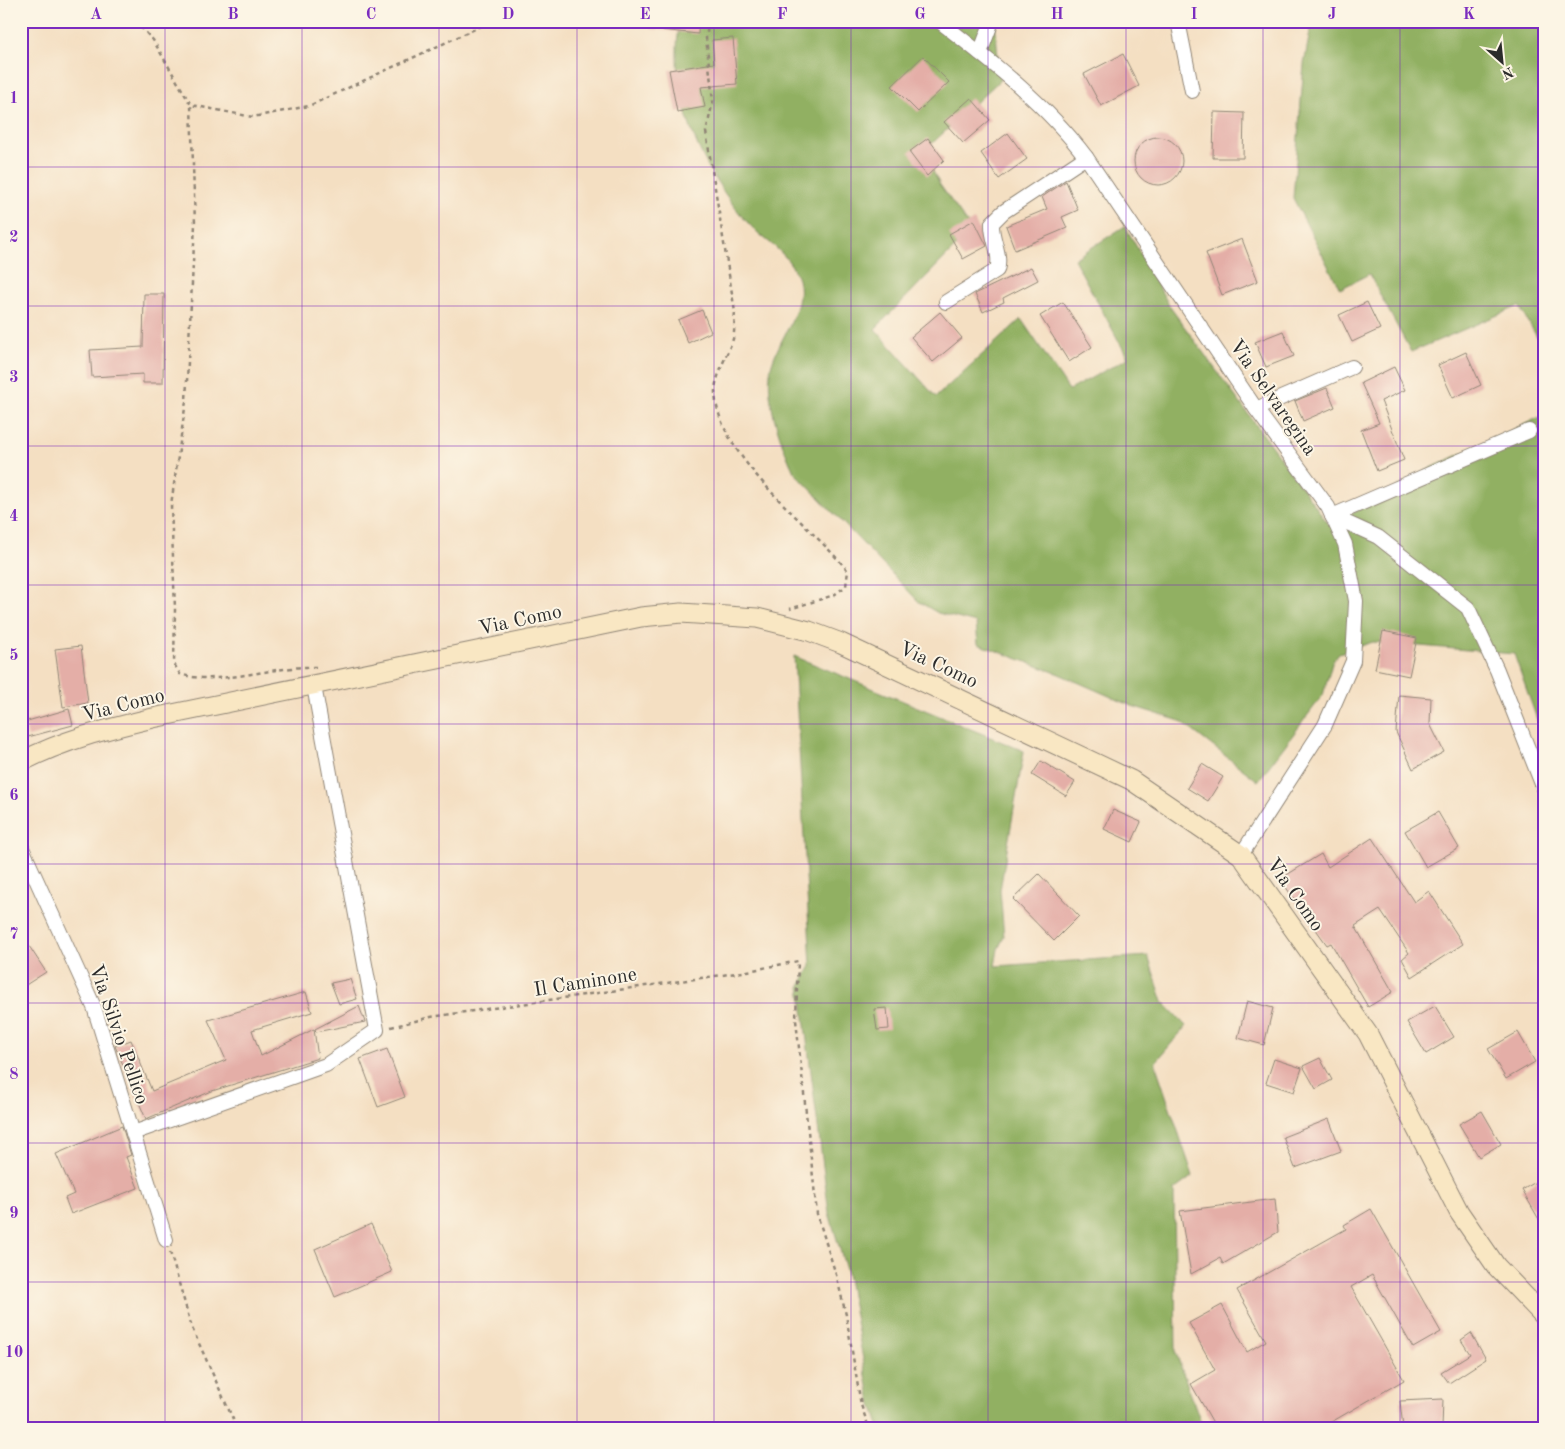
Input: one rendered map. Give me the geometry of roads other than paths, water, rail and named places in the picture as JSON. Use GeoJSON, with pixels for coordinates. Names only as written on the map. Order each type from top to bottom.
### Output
{"type":"FeatureCollection","features":[{"type":"Feature","properties":{"kind":"main road","name":"Via Como"},"geometry":{"type":"LineString","coordinates":[[21,762],[47,749],[99,732],[144,721],[641,617],[681,613],[757,618],[809,630],[841,643],[1131,780],[1240,855],[1368,1034],[1458,1212],[1496,1266],[1544,1316]]}},
{"type":"Feature","properties":{"kind":"main road","name":"Via Como"},"geometry":{"type":"LineString","coordinates":[[21,751],[47,749]]}},
{"type":"Feature","properties":{"kind":"street","name":"Via Selvaregina"},"geometry":{"type":"LineString","coordinates":[[939,21],[980,53],[1064,127],[1086,156],[1256,409],[1328,507],[1345,544],[1356,602],[1353,661],[1325,725],[1240,855]]}},
{"type":"Feature","properties":{"kind":"street"},"geometry":{"type":"LineString","coordinates":[[980,53],[992,21]]}},
{"type":"Feature","properties":{"kind":"street"},"geometry":{"type":"LineString","coordinates":[[1178,21],[1192,91]]}},
{"type":"Feature","properties":{"kind":"street"},"geometry":{"type":"LineString","coordinates":[[946,302],[997,270],[1000,260],[991,233],[992,223],[1003,212],[1086,156]]}},
{"type":"Feature","properties":{"kind":"street"},"geometry":{"type":"LineString","coordinates":[[1256,409],[1352,367]]}},
{"type":"Feature","properties":{"kind":"street"},"geometry":{"type":"LineString","coordinates":[[1332,516],[1530,431]]}},
{"type":"Feature","properties":{"kind":"street"},"geometry":{"type":"LineString","coordinates":[[1332,516],[1378,537],[1468,608],[1497,670],[1544,789]]}},
{"type":"Feature","properties":{"kind":"street"},"geometry":{"type":"LineString","coordinates":[[133,1133],[326,1065],[377,1030],[314,686]]}},
{"type":"Feature","properties":{"kind":"street","name":"Via Silvio Pellico"},"geometry":{"type":"LineString","coordinates":[[21,846],[94,1007],[166,1240]]}}]}
